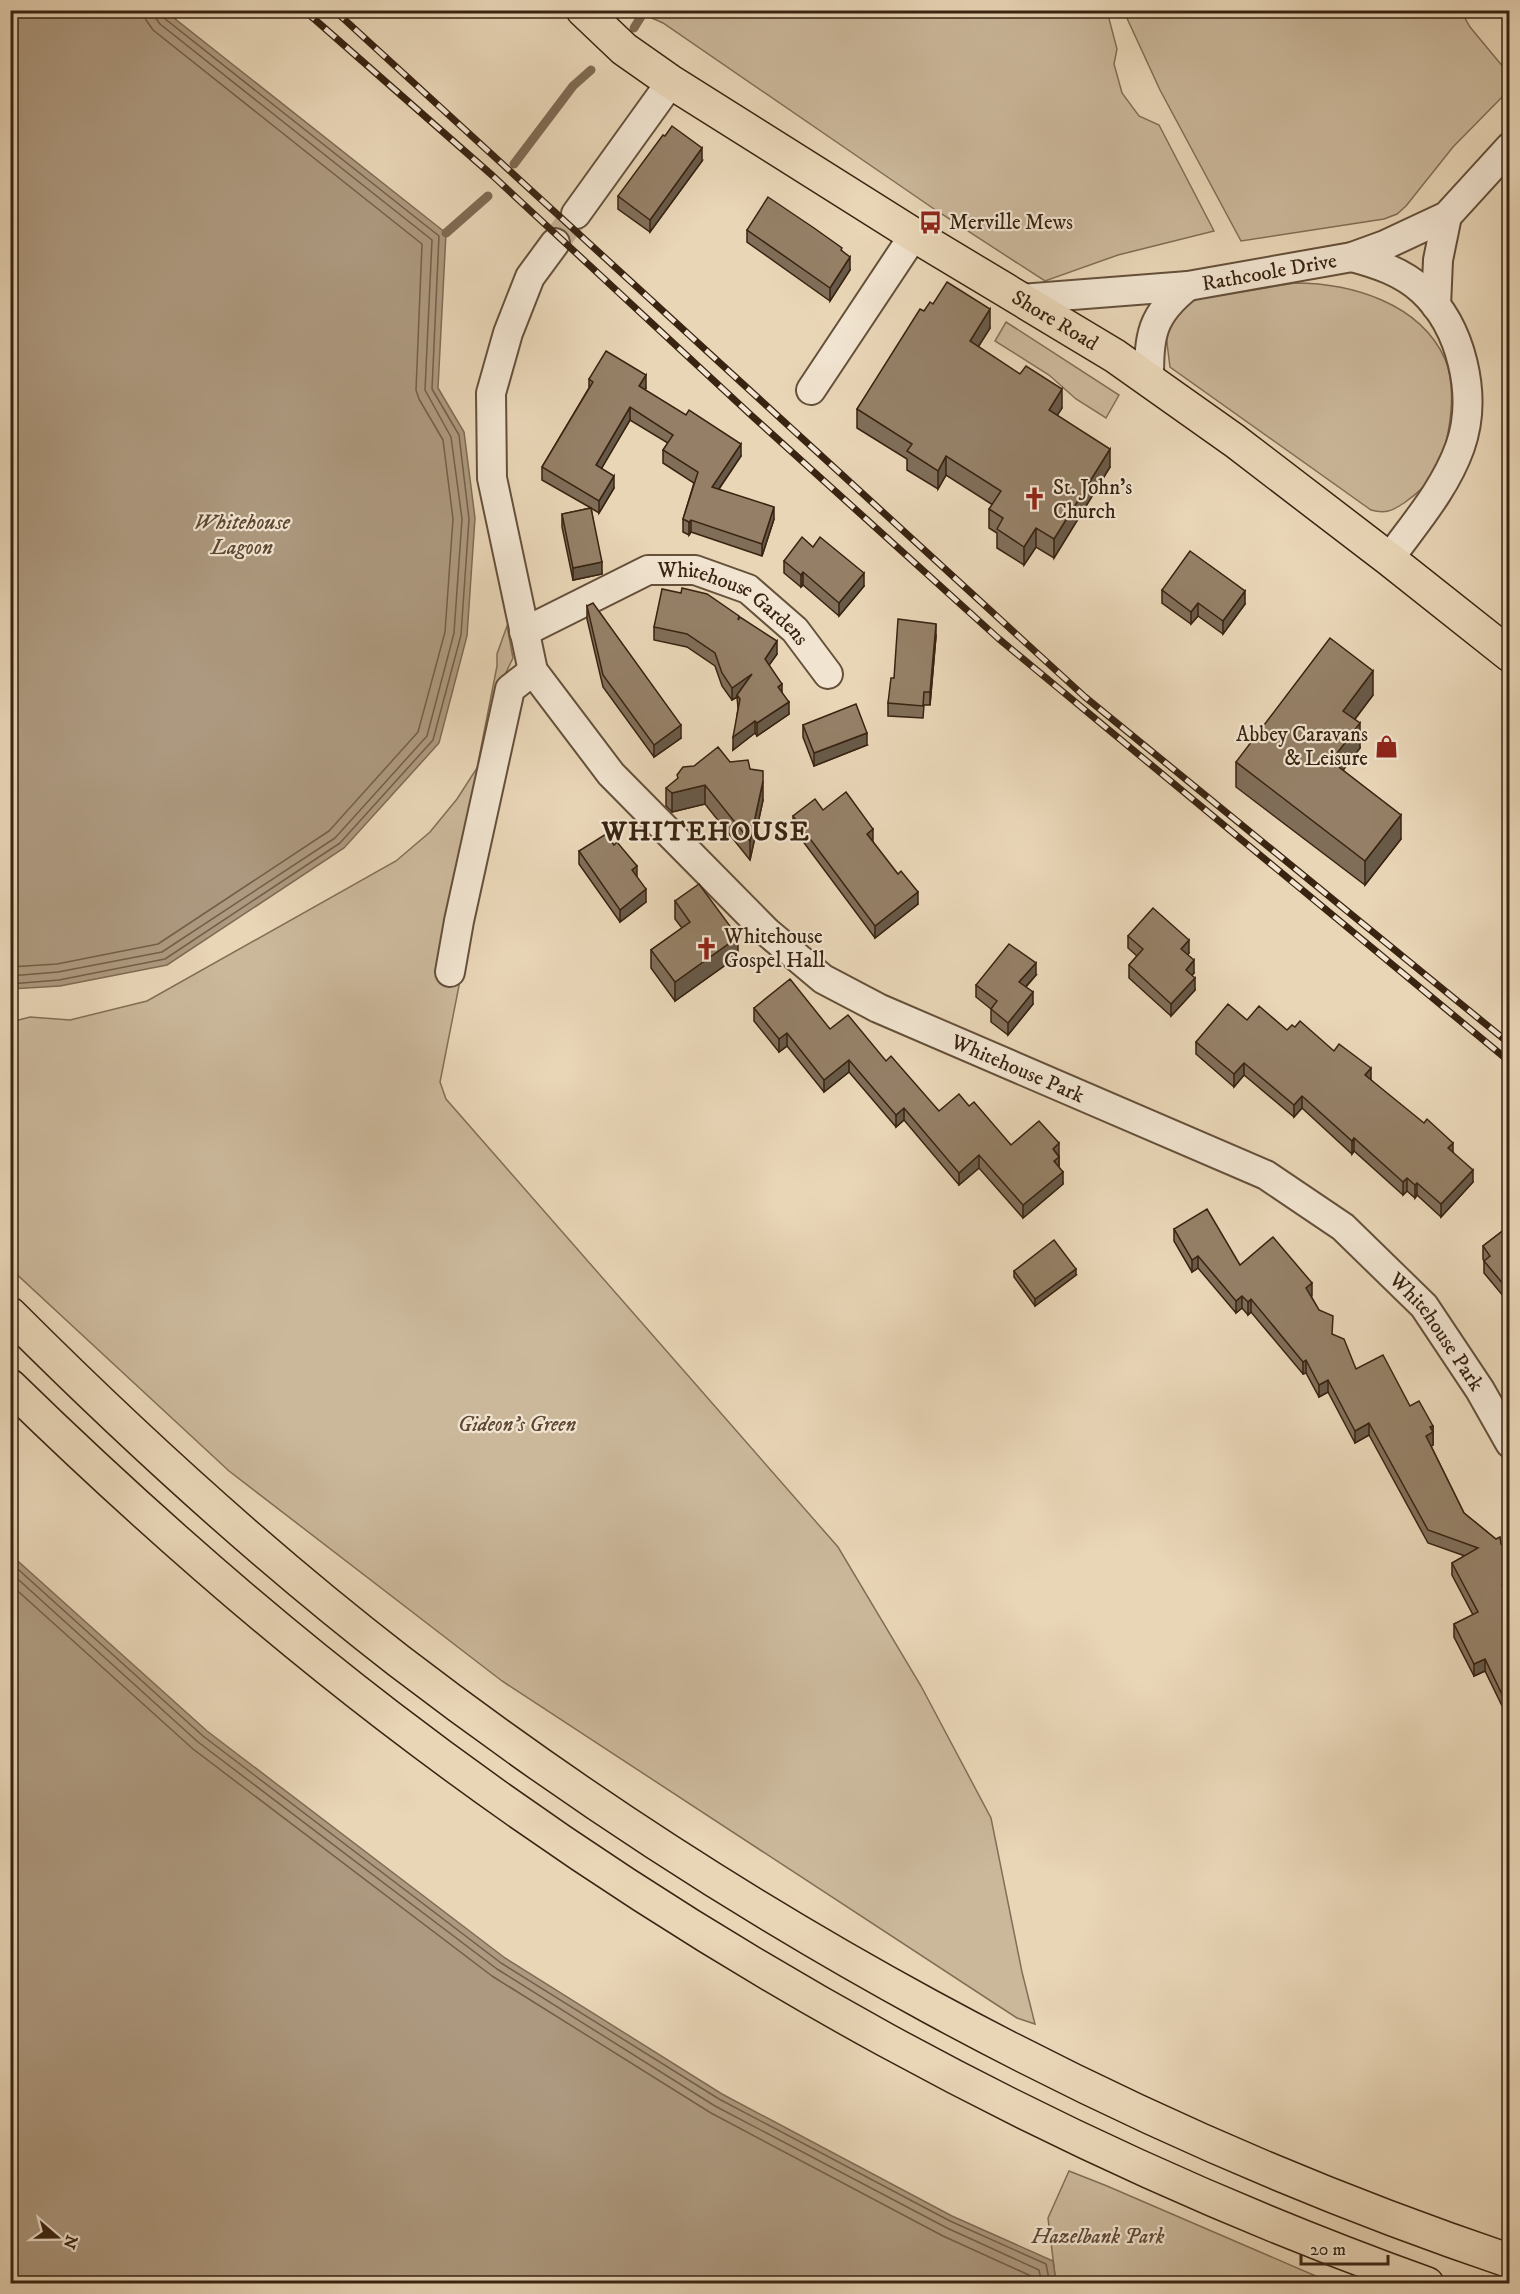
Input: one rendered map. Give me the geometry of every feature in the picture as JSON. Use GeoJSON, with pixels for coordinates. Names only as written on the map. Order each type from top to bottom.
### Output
{"type":"FeatureCollection","features":[{"type":"Feature","properties":{"kind":"main road","name":"Shore Road"},"geometry":{"type":"LineString","coordinates":[[583,10],[619,44],[671,82],[914,235],[1115,356],[1235,441],[1509,655]]}},
{"type":"Feature","properties":{"kind":"main road"},"geometry":{"type":"LineString","coordinates":[[10,1314],[171,1468],[256,1544],[342,1615],[400,1662],[647,1838],[776,1918],[901,1990],[1062,2074],[1249,2160],[1384,2215],[1509,2261]]}},
{"type":"Feature","properties":{"kind":"main road"},"geometry":{"type":"LineString","coordinates":[[10,1386],[169,1534],[332,1672],[406,1730],[542,1827],[669,1912],[902,2048],[1108,2152],[1252,2216],[1427,2283]]}},
{"type":"Feature","properties":{"kind":"street"},"geometry":{"type":"LineString","coordinates":[[576,214],[671,82]]}},
{"type":"Feature","properties":{"kind":"street","name":"Rathcoole Drive"},"geometry":{"type":"LineString","coordinates":[[1021,299],[1188,286],[1352,257],[1385,245],[1447,216],[1509,147]]}},
{"type":"Feature","properties":{"kind":"street"},"geometry":{"type":"LineString","coordinates":[[1436,306],[1438,260],[1447,216]]}},
{"type":"Feature","properties":{"kind":"street"},"geometry":{"type":"LineString","coordinates":[[811,390],[914,235]]}},
{"type":"Feature","properties":{"kind":"street"},"geometry":{"type":"LineString","coordinates":[[450,972],[510,689],[533,671],[492,478],[491,393],[508,333],[530,278],[555,243]]}},
{"type":"Feature","properties":{"kind":"street","name":"Rathcoole Drive"},"geometry":{"type":"LineString","coordinates":[[1352,257],[1379,264],[1403,277],[1422,291],[1436,306],[1447,323],[1462,359],[1467,389],[1467,414],[1460,446],[1438,493],[1389,559]]}},
{"type":"Feature","properties":{"kind":"street","name":"Rathcoole Drive"},"geometry":{"type":"LineString","coordinates":[[1149,381],[1151,340],[1159,314],[1171,299],[1188,286]]}},
{"type":"Feature","properties":{"kind":"street","name":"Whitehouse Gardens"},"geometry":{"type":"LineString","coordinates":[[524,632],[648,570],[695,570],[748,589],[795,630],[828,674]]}},
{"type":"Feature","properties":{"kind":"street","name":"Whitehouse Park"},"geometry":{"type":"LineString","coordinates":[[533,671],[611,774],[767,932],[823,979],[878,1008],[1266,1175],[1343,1227],[1424,1306],[1480,1390],[1509,1443]]}},
{"type":"Feature","properties":{"kind":"green space"},"geometry":{"type":"Polygon","coordinates":[[[1130,10],[1461,11],[1470,27],[1509,74],[1509,90],[1453,147],[1397,214],[1384,219],[1241,241],[1160,90],[1126,16],[1130,10]]]}},
{"type":"Feature","properties":{"kind":"green space"},"geometry":{"type":"Polygon","coordinates":[[[636,11],[1107,11],[1117,49],[1114,64],[1122,93],[1139,116],[1159,125],[1214,231],[1118,255],[1045,281],[937,211],[663,23],[636,11]]]}},
{"type":"Feature","properties":{"kind":"green space"},"geometry":{"type":"Polygon","coordinates":[[[1295,283],[1339,287],[1382,300],[1401,310],[1419,324],[1434,340],[1445,359],[1451,386],[1451,402],[1444,449],[1427,483],[1408,500],[1392,510],[1380,512],[1371,510],[1170,367],[1166,335],[1170,317],[1191,300],[1295,283]]]}},
{"type":"Feature","properties":{"kind":"green space"},"geometry":{"type":"Polygon","coordinates":[[[1006,322],[1119,395],[1106,418],[1076,399],[1049,375],[995,341],[1006,322]]]}},
{"type":"Feature","properties":{"kind":"green space","name":"Gideon's Green"},"geometry":{"type":"Polygon","coordinates":[[[507,626],[513,658],[500,685],[497,793],[440,1082],[446,1099],[838,1547],[921,1686],[991,1818],[1022,1972],[1035,2024],[1017,2018],[502,1681],[229,1471],[11,1269],[11,1025],[15,1021],[30,1017],[70,1020],[147,1001],[396,861],[430,832],[457,799],[477,768],[497,666],[497,654],[507,626]]]}},
{"type":"Feature","properties":{"kind":"green space","name":"Hazelbank Park"},"geometry":{"type":"Polygon","coordinates":[[[1069,2171],[1332,2283],[1056,2283],[1048,2218],[1069,2171]]]}},
{"type":"Feature","properties":{"kind":"water","name":"Whitehouse Lagoon"},"geometry":{"type":"Polygon","coordinates":[[[11,10],[165,11],[446,233],[438,388],[464,432],[475,518],[467,636],[439,743],[344,848],[167,965],[60,986],[11,989],[11,10]]]}},
{"type":"Feature","properties":{"kind":"water"},"geometry":{"type":"Polygon","coordinates":[[[10,1554],[207,1731],[505,1958],[722,2094],[952,2216],[1053,2261],[1056,2283],[11,2283],[10,1554]]]}},
{"type":"Feature","properties":{"kind":"building"},"geometry":{"type":"Polygon","coordinates":[[[672,126],[702,148],[650,220],[618,196],[672,126]]]}},
{"type":"Feature","properties":{"kind":"building"},"geometry":{"type":"Polygon","coordinates":[[[768,197],[842,248],[841,250],[850,257],[830,288],[747,230],[768,197]]]}},
{"type":"Feature","properties":{"kind":"building"},"geometry":{"type":"Polygon","coordinates":[[[947,282],[990,309],[970,341],[1020,374],[1026,366],[1062,389],[1049,410],[1110,449],[1054,539],[1036,528],[1024,547],[997,529],[1003,518],[989,509],[1001,491],[946,456],[938,471],[907,451],[912,444],[857,409],[920,309],[924,311],[930,302],[933,304],[947,282]]]}},
{"type":"Feature","properties":{"kind":"building"},"geometry":{"type":"Polygon","coordinates":[[[606,351],[646,375],[639,386],[686,415],[689,410],[741,444],[712,487],[774,507],[762,544],[683,519],[698,472],[663,450],[673,435],[630,407],[596,465],[614,476],[599,501],[542,467],[593,382],[589,379],[606,351]]]}},
{"type":"Feature","properties":{"kind":"building"},"geometry":{"type":"Polygon","coordinates":[[[591,508],[602,562],[573,568],[562,514],[591,508]]]}},
{"type":"Feature","properties":{"kind":"building"},"geometry":{"type":"Polygon","coordinates":[[[802,537],[813,547],[820,537],[864,573],[839,603],[803,572],[801,575],[784,561],[802,537]]]}},
{"type":"Feature","properties":{"kind":"building"},"geometry":{"type":"Polygon","coordinates":[[[1190,551],[1245,591],[1223,621],[1198,603],[1191,612],[1162,590],[1190,551]]]}},
{"type":"Feature","properties":{"kind":"building"},"geometry":{"type":"Polygon","coordinates":[[[682,588],[707,594],[739,616],[738,620],[740,617],[777,641],[765,659],[782,684],[778,687],[789,702],[757,723],[755,721],[733,737],[740,699],[737,695],[752,674],[732,688],[722,673],[715,653],[687,634],[654,627],[662,589],[681,593],[682,588]]]}},
{"type":"Feature","properties":{"kind":"building"},"geometry":{"type":"Polygon","coordinates":[[[593,603],[681,725],[654,745],[603,675],[587,606],[593,603]]]}},
{"type":"Feature","properties":{"kind":"building"},"geometry":{"type":"Polygon","coordinates":[[[898,619],[936,624],[930,692],[924,692],[923,706],[888,703],[891,678],[894,678],[898,619]]]}},
{"type":"Feature","properties":{"kind":"building"},"geometry":{"type":"Polygon","coordinates":[[[1330,638],[1373,671],[1343,711],[1360,723],[1331,761],[1401,815],[1365,861],[1236,762],[1330,638]]]}},
{"type":"Feature","properties":{"kind":"building"},"geometry":{"type":"Polygon","coordinates":[[[856,704],[867,733],[814,753],[803,725],[856,704]]]}},
{"type":"Feature","properties":{"kind":"building"},"geometry":{"type":"Polygon","coordinates":[[[718,747],[730,762],[748,760],[750,769],[763,771],[763,781],[750,841],[705,785],[672,793],[666,788],[678,778],[677,775],[683,767],[694,766],[718,747]]]}},
{"type":"Feature","properties":{"kind":"building"},"geometry":{"type":"Polygon","coordinates":[[[846,792],[873,829],[867,834],[898,874],[901,871],[918,892],[875,926],[793,816],[815,799],[823,810],[846,792]]]}},
{"type":"Feature","properties":{"kind":"building"},"geometry":{"type":"Polygon","coordinates":[[[606,834],[614,845],[617,842],[637,866],[632,870],[646,889],[620,910],[579,851],[606,834]]]}},
{"type":"Feature","properties":{"kind":"building"},"geometry":{"type":"Polygon","coordinates":[[[699,884],[738,937],[675,982],[651,950],[690,922],[675,901],[699,884]]]}},
{"type":"Feature","properties":{"kind":"building"},"geometry":{"type":"Polygon","coordinates":[[[1153,908],[1189,940],[1181,949],[1194,960],[1186,970],[1195,978],[1171,1004],[1129,965],[1143,949],[1128,936],[1153,908]]]}},
{"type":"Feature","properties":{"kind":"building"},"geometry":{"type":"Polygon","coordinates":[[[1009,944],[1036,963],[1019,982],[1033,992],[1008,1023],[991,1009],[997,1001],[976,985],[1009,944]]]}},
{"type":"Feature","properties":{"kind":"building"},"geometry":{"type":"Polygon","coordinates":[[[790,979],[830,1029],[848,1015],[886,1061],[891,1056],[939,1111],[959,1094],[969,1106],[974,1102],[1011,1145],[1039,1121],[1059,1143],[1053,1149],[1059,1157],[1054,1161],[1063,1172],[1023,1205],[979,1155],[959,1173],[904,1108],[896,1115],[849,1060],[824,1080],[787,1033],[779,1039],[754,1008],[790,979]]]}},
{"type":"Feature","properties":{"kind":"building"},"geometry":{"type":"Polygon","coordinates":[[[1228,1004],[1247,1020],[1259,1006],[1287,1030],[1292,1025],[1295,1027],[1300,1021],[1334,1051],[1339,1044],[1371,1068],[1365,1075],[1424,1123],[1427,1119],[1453,1143],[1448,1148],[1473,1170],[1441,1204],[1417,1183],[1415,1185],[1407,1178],[1403,1182],[1354,1138],[1352,1141],[1302,1096],[1294,1105],[1244,1063],[1234,1074],[1196,1042],[1228,1004]]]}},
{"type":"Feature","properties":{"kind":"building"},"geometry":{"type":"Polygon","coordinates":[[[1207,1209],[1240,1265],[1273,1237],[1312,1283],[1306,1288],[1319,1310],[1333,1316],[1332,1334],[1344,1339],[1356,1369],[1383,1355],[1410,1406],[1419,1401],[1433,1426],[1430,1427],[1433,1432],[1426,1436],[1464,1513],[1496,1539],[1500,1537],[1501,1544],[1509,1550],[1509,1560],[1505,1558],[1509,1564],[1509,1581],[1502,1585],[1509,1594],[1509,1709],[1485,1659],[1474,1664],[1454,1624],[1478,1612],[1452,1563],[1478,1548],[1428,1530],[1369,1423],[1355,1431],[1328,1380],[1319,1385],[1306,1360],[1303,1362],[1251,1299],[1248,1302],[1242,1296],[1236,1301],[1198,1256],[1192,1260],[1174,1229],[1207,1209]]]}},
{"type":"Feature","properties":{"kind":"building"},"geometry":{"type":"Polygon","coordinates":[[[1509,1226],[1509,1291],[1484,1261],[1490,1256],[1483,1246],[1509,1226]]]}},
{"type":"Feature","properties":{"kind":"building"},"geometry":{"type":"Polygon","coordinates":[[[1054,1240],[1076,1269],[1035,1299],[1014,1271],[1054,1240]]]}},
{"type":"Feature","properties":{"kind":"building"},"geometry":{"type":"Polygon","coordinates":[[[1509,1710],[1509,1727],[1503,1714],[1509,1710]]]}},
{"type":"Feature","properties":{"kind":"waterway"},"geometry":{"type":"LineString","coordinates":[[634,28],[645,10]]}},
{"type":"Feature","properties":{"kind":"waterway"},"geometry":{"type":"LineString","coordinates":[[514,164],[573,86],[591,70]]}},
{"type":"Feature","properties":{"kind":"waterway"},"geometry":{"type":"LineString","coordinates":[[446,233],[488,196]]}},
{"type":"Feature","properties":{"kind":"tunnel"},"geometry":{"type":"LineString","coordinates":[[555,243],[576,214]]}},
{"type":"Feature","properties":{"kind":"railway"},"geometry":{"type":"LineString","coordinates":[[304,10],[493,176],[752,416],[999,639],[1510,1062]]}},
{"type":"Feature","properties":{"kind":"railway"},"geometry":{"type":"LineString","coordinates":[[334,10],[1085,697],[1510,1044]]}},
{"type":"Feature","properties":{"kind":"place","name":"Merville Mews"},"geometry":{"type":"Point","coordinates":[931,222]}},
{"type":"Feature","properties":{"kind":"place","name":"St. John's Church"},"geometry":{"type":"Point","coordinates":[1035,499]}},
{"type":"Feature","properties":{"kind":"place","name":"Abbey Caravans & Leisure"},"geometry":{"type":"Point","coordinates":[1386,746]}},
{"type":"Feature","properties":{"kind":"place","name":"Whitehouse Gospel Hall"},"geometry":{"type":"Point","coordinates":[706,948]}},
{"type":"Feature","properties":{"kind":"district","name":"WHITEHOUSE"},"geometry":{"type":"Point","coordinates":[706,831]}}]}
